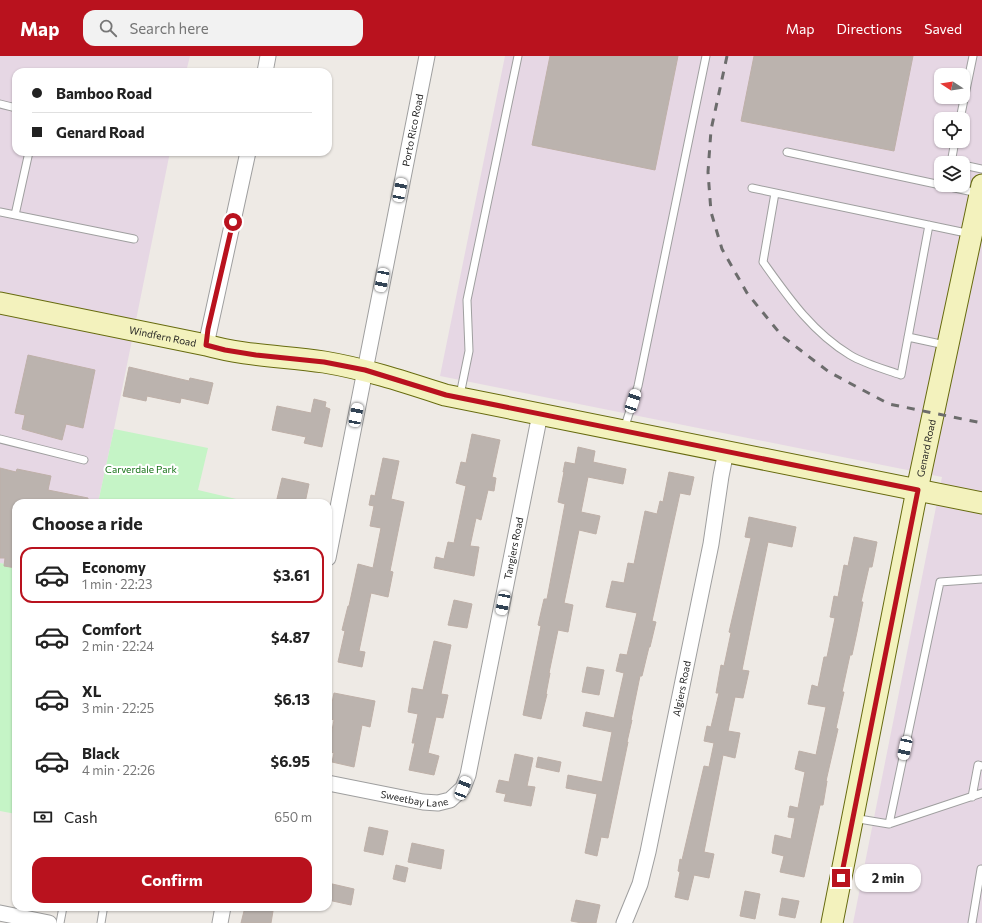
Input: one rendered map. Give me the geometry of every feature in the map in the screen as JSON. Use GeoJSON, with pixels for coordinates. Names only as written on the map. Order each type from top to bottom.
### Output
{"type":"FeatureCollection","features":[{"type":"Feature","properties":{"kind":"street"},"geometry":{"type":"LineString","coordinates":[[266,68],[268,56]]}},
{"type":"Feature","properties":{"kind":"street","name":"Porto Rico Road"},"geometry":{"type":"LineString","coordinates":[[332,538],[427,56]]}},
{"type":"Feature","properties":{"kind":"street"},"geometry":{"type":"LineString","coordinates":[[206,345],[247,156]]}},
{"type":"Feature","properties":{"kind":"street","name":"Genard Road"},"geometry":{"type":"LineString","coordinates":[[832,923],[918,490],[975,232],[981,190]]}},
{"type":"Feature","properties":{"kind":"street","name":"Windfern Road"},"geometry":{"type":"LineString","coordinates":[[0,303],[240,353],[324,362],[365,370],[446,395],[982,503]]}},
{"type":"Feature","properties":{"kind":"street","name":"Tangiers Road"},"geometry":{"type":"LineString","coordinates":[[477,731],[540,414]]}},
{"type":"Feature","properties":{"kind":"street","name":"Algiers Road"},"geometry":{"type":"LineString","coordinates":[[624,923],[640,884],[648,852],[711,544],[726,451]]}},
{"type":"Feature","properties":{"kind":"street","name":"Sweetbay Lane"},"geometry":{"type":"LineString","coordinates":[[332,784],[423,802],[438,803],[450,800],[463,788],[468,775],[477,731]]}},
{"type":"Feature","properties":{"kind":"street"},"geometry":{"type":"LineString","coordinates":[[220,923],[222,911]]}},
{"type":"Feature","properties":{"kind":"street"},"geometry":{"type":"LineString","coordinates":[[0,913],[15,920],[49,923]]}},
{"type":"Feature","properties":{"kind":"lane"},"geometry":{"type":"LineString","coordinates":[[460,398],[469,351],[467,300],[518,56]]}},
{"type":"Feature","properties":{"kind":"lane"},"geometry":{"type":"LineString","coordinates":[[624,431],[638,386],[706,56]]}},
{"type":"Feature","properties":{"kind":"lane"},"geometry":{"type":"LineString","coordinates":[[961,112],[973,56]]}},
{"type":"Feature","properties":{"kind":"lane"},"geometry":{"type":"LineString","coordinates":[[0,104],[12,107]]}},
{"type":"Feature","properties":{"kind":"lane"},"geometry":{"type":"LineString","coordinates":[[787,152],[934,183]]}},
{"type":"Feature","properties":{"kind":"lane"},"geometry":{"type":"LineString","coordinates":[[15,215],[28,156]]}},
{"type":"Feature","properties":{"kind":"lane"},"geometry":{"type":"LineString","coordinates":[[970,166],[982,169]]}},
{"type":"Feature","properties":{"kind":"lane"},"geometry":{"type":"LineString","coordinates":[[752,188],[929,225],[975,232]]}},
{"type":"Feature","properties":{"kind":"lane"},"geometry":{"type":"LineString","coordinates":[[970,189],[981,190]]}},
{"type":"Feature","properties":{"kind":"lane"},"geometry":{"type":"LineString","coordinates":[[775,193],[763,262],[790,301],[818,332],[850,355],[901,375],[929,225]]}},
{"type":"Feature","properties":{"kind":"lane"},"geometry":{"type":"LineString","coordinates":[[0,212],[134,239]]}},
{"type":"Feature","properties":{"kind":"lane"},"geometry":{"type":"LineString","coordinates":[[908,337],[949,345]]}},
{"type":"Feature","properties":{"kind":"lane"},"geometry":{"type":"LineString","coordinates":[[0,439],[84,460]]}},
{"type":"Feature","properties":{"kind":"lane"},"geometry":{"type":"LineString","coordinates":[[889,824],[940,582],[982,580]]}},
{"type":"Feature","properties":{"kind":"lane"},"geometry":{"type":"LineString","coordinates":[[972,797],[978,765],[982,766]]}},
{"type":"Feature","properties":{"kind":"lane"},"geometry":{"type":"LineString","coordinates":[[853,818],[889,824],[982,793]]}},
{"type":"Feature","properties":{"kind":"lane"},"geometry":{"type":"LineString","coordinates":[[972,923],[981,869]]}},
{"type":"Feature","properties":{"kind":"lane"},"geometry":{"type":"LineString","coordinates":[[60,923],[62,911]]}},
{"type":"Feature","properties":{"kind":"lane"},"geometry":{"type":"LineString","coordinates":[[101,923],[103,911]]}},
{"type":"Feature","properties":{"kind":"shaded area"},"geometry":{"type":"Polygon","coordinates":[[[0,56],[190,56],[187,68],[12,68],[12,156],[169,156],[99,499],[12,499],[12,565],[0,563],[0,56]]]}},
{"type":"Feature","properties":{"kind":"shaded area"},"geometry":{"type":"Polygon","coordinates":[[[505,56],[982,56],[982,923],[853,923],[942,477],[440,376],[505,56]]]}},
{"type":"Feature","properties":{"kind":"green space","name":"Carverdale Park"},"geometry":{"type":"Polygon","coordinates":[[[114,429],[208,448],[198,490],[236,499],[99,499],[114,429]]]}},
{"type":"Feature","properties":{"kind":"green space"},"geometry":{"type":"Polygon","coordinates":[[[0,563],[12,565],[12,813],[0,811],[0,563]]]}},
{"type":"Feature","properties":{"kind":"building"},"geometry":{"type":"Polygon","coordinates":[[[550,56],[678,56],[655,170],[532,145],[550,56]]]}},
{"type":"Feature","properties":{"kind":"building"},"geometry":{"type":"Polygon","coordinates":[[[754,56],[913,56],[894,151],[741,121],[754,56]]]}},
{"type":"Feature","properties":{"kind":"building"},"geometry":{"type":"Polygon","coordinates":[[[28,355],[95,370],[83,428],[66,424],[62,440],[22,429],[25,415],[15,413],[28,355]]]}},
{"type":"Feature","properties":{"kind":"building"},"geometry":{"type":"Polygon","coordinates":[[[129,367],[189,381],[190,378],[213,383],[208,404],[181,398],[180,403],[147,396],[146,401],[123,396],[129,367]]]}},
{"type":"Feature","properties":{"kind":"building"},"geometry":{"type":"Polygon","coordinates":[[[314,399],[326,402],[325,407],[330,409],[322,447],[304,443],[306,437],[272,430],[277,406],[311,413],[314,399]]]}},
{"type":"Feature","properties":{"kind":"building"},"geometry":{"type":"Polygon","coordinates":[[[472,434],[500,440],[492,477],[496,478],[494,491],[488,490],[481,520],[476,518],[470,546],[479,547],[474,576],[434,568],[436,557],[444,559],[448,542],[454,543],[466,486],[456,483],[461,462],[466,463],[472,434]]]}},
{"type":"Feature","properties":{"kind":"building"},"geometry":{"type":"Polygon","coordinates":[[[578,447],[595,451],[593,462],[626,469],[623,484],[588,477],[581,512],[600,516],[596,534],[579,530],[564,603],[573,605],[568,632],[558,630],[549,673],[547,694],[541,719],[523,715],[541,626],[538,625],[544,599],[547,599],[565,504],[558,502],[565,462],[575,464],[578,447]]]}},
{"type":"Feature","properties":{"kind":"building"},"geometry":{"type":"Polygon","coordinates":[[[383,458],[399,461],[391,499],[404,502],[390,571],[393,572],[388,597],[371,593],[359,651],[365,652],[362,667],[338,662],[345,631],[342,630],[358,564],[373,568],[381,528],[370,526],[374,506],[369,505],[371,495],[375,496],[383,458]]]}},
{"type":"Feature","properties":{"kind":"building"},"geometry":{"type":"Polygon","coordinates":[[[0,468],[16,472],[17,469],[51,476],[48,490],[88,498],[12,499],[12,567],[4,566],[5,558],[0,558],[0,468]]]}},
{"type":"Feature","properties":{"kind":"building"},"geometry":{"type":"Polygon","coordinates":[[[669,472],[694,477],[690,495],[680,493],[652,621],[656,622],[642,676],[640,676],[608,838],[601,837],[597,856],[585,853],[597,794],[566,788],[568,775],[602,782],[612,732],[583,726],[586,712],[614,718],[624,673],[616,671],[620,654],[627,655],[637,613],[606,607],[612,581],[624,583],[628,563],[634,564],[645,511],[657,514],[660,501],[663,502],[669,472]]]}},
{"type":"Feature","properties":{"kind":"building"},"geometry":{"type":"Polygon","coordinates":[[[282,478],[309,484],[306,499],[277,499],[282,478]]]}},
{"type":"Feature","properties":{"kind":"building"},"geometry":{"type":"Polygon","coordinates":[[[749,517],[796,527],[792,547],[768,542],[742,670],[749,671],[743,698],[735,697],[728,731],[740,733],[735,758],[723,755],[704,852],[714,854],[709,878],[694,875],[688,900],[675,897],[680,872],[678,871],[680,859],[682,860],[704,766],[709,767],[714,743],[704,741],[707,726],[711,727],[719,693],[716,693],[721,665],[724,666],[731,633],[729,632],[751,538],[745,537],[749,517]]]}},
{"type":"Feature","properties":{"kind":"building"},"geometry":{"type":"Polygon","coordinates":[[[854,537],[877,542],[872,567],[869,567],[861,602],[863,602],[857,632],[852,655],[850,655],[842,692],[844,692],[836,728],[838,729],[826,781],[823,805],[820,805],[804,877],[780,872],[784,856],[772,853],[775,835],[791,839],[795,818],[788,817],[790,806],[798,808],[805,772],[795,769],[799,751],[816,755],[826,707],[808,704],[812,685],[818,687],[824,657],[827,657],[835,618],[830,617],[834,596],[838,597],[844,565],[848,566],[854,537]]]}},
{"type":"Feature","properties":{"kind":"building"},"geometry":{"type":"Polygon","coordinates":[[[454,600],[472,604],[467,628],[448,625],[454,600]]]}},
{"type":"Feature","properties":{"kind":"building"},"geometry":{"type":"Polygon","coordinates":[[[434,641],[451,645],[441,694],[448,695],[443,718],[436,717],[428,753],[439,756],[434,775],[409,770],[415,743],[412,743],[418,714],[408,712],[412,688],[423,690],[434,641]]]}},
{"type":"Feature","properties":{"kind":"building"},"geometry":{"type":"Polygon","coordinates":[[[587,667],[604,670],[599,695],[582,692],[587,667]]]}},
{"type":"Feature","properties":{"kind":"building"},"geometry":{"type":"Polygon","coordinates":[[[334,693],[375,701],[370,727],[362,725],[354,767],[332,762],[334,753],[332,752],[332,730],[334,720],[332,719],[332,703],[334,693]]]}},
{"type":"Feature","properties":{"kind":"building"},"geometry":{"type":"Polygon","coordinates":[[[515,754],[533,758],[527,786],[535,787],[531,806],[504,801],[506,794],[496,792],[499,780],[509,782],[515,754]]]}},
{"type":"Feature","properties":{"kind":"building"},"geometry":{"type":"Polygon","coordinates":[[[538,757],[561,762],[559,772],[536,767],[538,757]]]}},
{"type":"Feature","properties":{"kind":"building"},"geometry":{"type":"Polygon","coordinates":[[[369,827],[388,831],[383,855],[364,851],[369,827]]]}},
{"type":"Feature","properties":{"kind":"building"},"geometry":{"type":"Polygon","coordinates":[[[412,843],[444,850],[441,869],[408,862],[412,843]]]}},
{"type":"Feature","properties":{"kind":"building"},"geometry":{"type":"Polygon","coordinates":[[[396,865],[408,868],[405,882],[393,879],[396,865]]]}},
{"type":"Feature","properties":{"kind":"building"},"geometry":{"type":"Polygon","coordinates":[[[332,884],[354,889],[351,905],[332,901],[332,884]]]}},
{"type":"Feature","properties":{"kind":"building"},"geometry":{"type":"Polygon","coordinates":[[[745,891],[760,894],[755,919],[740,916],[745,891]]]}},
{"type":"Feature","properties":{"kind":"building"},"geometry":{"type":"Polygon","coordinates":[[[782,898],[799,901],[795,918],[779,915],[782,898]]]}},
{"type":"Feature","properties":{"kind":"building"},"geometry":{"type":"Polygon","coordinates":[[[576,900],[600,905],[596,923],[571,921],[576,900]]]}},
{"type":"Feature","properties":{"kind":"building"},"geometry":{"type":"Polygon","coordinates":[[[244,911],[273,911],[271,923],[241,923],[244,911]]]}},
{"type":"Feature","properties":{"kind":"railway"},"geometry":{"type":"LineString","coordinates":[[727,56],[711,130],[708,172],[711,212],[722,249],[747,293],[782,336],[829,372],[889,404],[982,423]]}},
{"type":"Feature","properties":{"kind":"route"},"geometry":{"type":"LineString","coordinates":[[233,222],[208,329],[206,345],[256,355],[324,362],[365,370],[446,395],[918,490],[841,878]]}}]}
